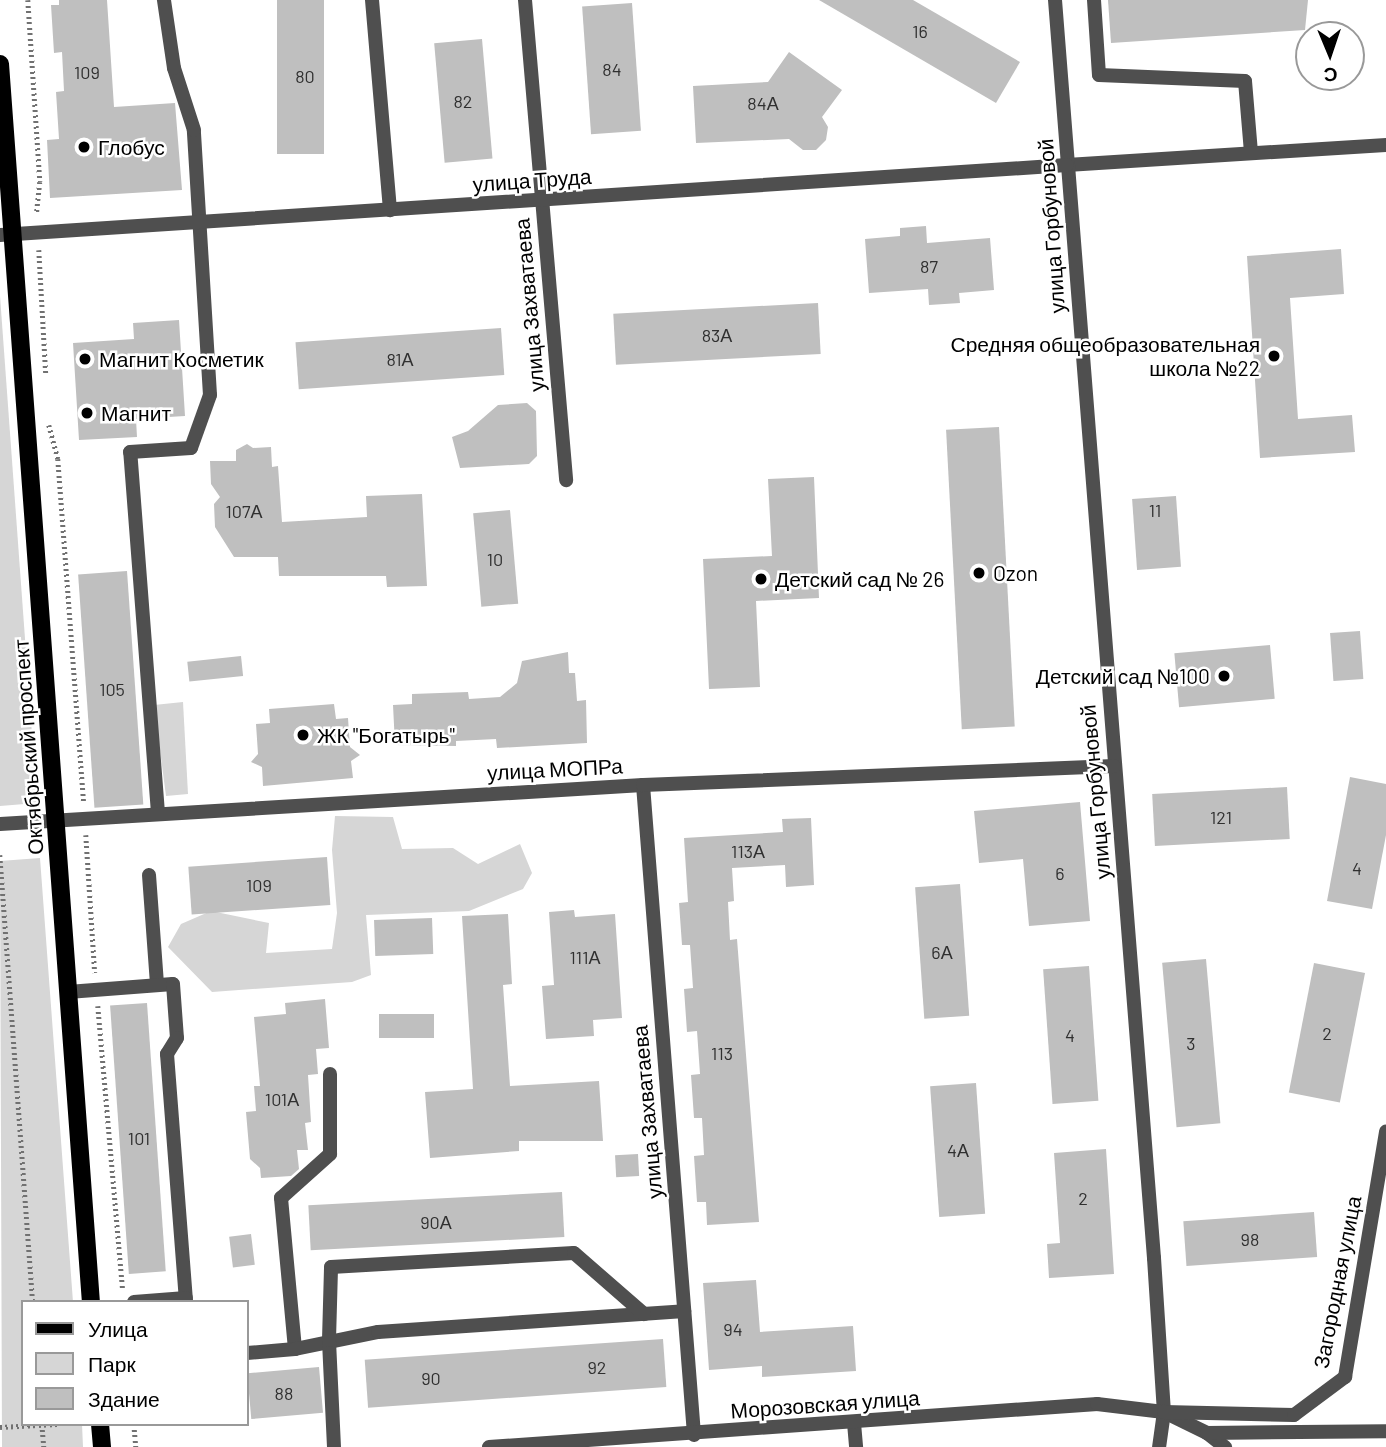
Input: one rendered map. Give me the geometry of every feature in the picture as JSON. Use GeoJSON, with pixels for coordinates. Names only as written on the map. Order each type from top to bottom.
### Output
{"type":"FeatureCollection","features":[{"type":"Feature","properties":{"kind":"main road","name":"Октябрьский проспект"},"geometry":{"type":"LineString","coordinates":[[0,64],[6,235],[56,820],[91,1300]]}},
{"type":"Feature","properties":{"kind":"main road"},"geometry":{"type":"LineString","coordinates":[[100,1426],[102,1447]]}},
{"type":"Feature","properties":{"kind":"street"},"geometry":{"type":"LineString","coordinates":[[158,814],[130,452],[191,448],[210,395],[194,130],[174,68],[164,0]]}},
{"type":"Feature","properties":{"kind":"street"},"geometry":{"type":"LineString","coordinates":[[372,0],[390,210]]}},
{"type":"Feature","properties":{"kind":"street","name":"улица Захватаева"},"geometry":{"type":"LineString","coordinates":[[525,0],[566,480]]}},
{"type":"Feature","properties":{"kind":"street","name":"улица Горбуновой"},"geometry":{"type":"LineString","coordinates":[[1055,0],[1164,1412],[1159,1447]]}},
{"type":"Feature","properties":{"kind":"street"},"geometry":{"type":"LineString","coordinates":[[1094,0],[1099,75],[1245,81],[1251,153]]}},
{"type":"Feature","properties":{"kind":"street","name":"улица Труда"},"geometry":{"type":"LineString","coordinates":[[6,235],[1386,145]]}},
{"type":"Feature","properties":{"kind":"street","name":"улица МОПРа"},"geometry":{"type":"LineString","coordinates":[[0,824],[643,785],[1114,766]]}},
{"type":"Feature","properties":{"kind":"street","name":"улица Захватаева"},"geometry":{"type":"LineString","coordinates":[[643,785],[694,1435]]}},
{"type":"Feature","properties":{"kind":"street"},"geometry":{"type":"LineString","coordinates":[[149,876],[157,985]]}},
{"type":"Feature","properties":{"kind":"street"},"geometry":{"type":"LineString","coordinates":[[68,992],[173,984],[177,1038],[167,1054],[186,1300]]}},
{"type":"Feature","properties":{"kind":"street"},"geometry":{"type":"LineString","coordinates":[[295,1349],[281,1198],[330,1154],[330,1074]]}},
{"type":"Feature","properties":{"kind":"street","name":"Загородная улица"},"geometry":{"type":"LineString","coordinates":[[1164,1412],[1294,1415],[1345,1377],[1386,1131]]}},
{"type":"Feature","properties":{"kind":"street"},"geometry":{"type":"LineString","coordinates":[[334,1447],[329,1340],[331,1267],[573,1253],[644,1314]]}},
{"type":"Feature","properties":{"kind":"street"},"geometry":{"type":"LineString","coordinates":[[248,1353],[295,1349],[378,1332],[684,1311]]}},
{"type":"Feature","properties":{"kind":"street","name":"Морозовская улица"},"geometry":{"type":"LineString","coordinates":[[489,1447],[654,1442],[694,1435],[1097,1404],[1164,1412]]}},
{"type":"Feature","properties":{"kind":"street"},"geometry":{"type":"LineString","coordinates":[[1164,1412],[1207,1433],[1225,1447]]}},
{"type":"Feature","properties":{"kind":"street"},"geometry":{"type":"LineString","coordinates":[[854,1423],[856,1447]]}},
{"type":"Feature","properties":{"kind":"street"},"geometry":{"type":"LineString","coordinates":[[1207,1433],[1386,1431]]}},
{"type":"Feature","properties":{"kind":"path"},"geometry":{"type":"LineString","coordinates":[[28,0],[40,182],[37,214]]}},
{"type":"Feature","properties":{"kind":"path"},"geometry":{"type":"LineString","coordinates":[[39,252],[46,382]]}},
{"type":"Feature","properties":{"kind":"path"},"geometry":{"type":"LineString","coordinates":[[48,423],[58,459],[97,990],[124,1300]]}},
{"type":"Feature","properties":{"kind":"path","name":"Октябрьский проспект"},"geometry":{"type":"LineString","coordinates":[[0,855],[33,1300]]}},
{"type":"Feature","properties":{"kind":"path"},"geometry":{"type":"LineString","coordinates":[[0,1427],[21,1426]]}},
{"type":"Feature","properties":{"kind":"path"},"geometry":{"type":"LineString","coordinates":[[42,1426],[44,1447]]}},
{"type":"Feature","properties":{"kind":"path"},"geometry":{"type":"LineString","coordinates":[[134,1426],[136,1447]]}},
{"type":"Feature","properties":{"kind":"green space"},"geometry":{"type":"Polygon","coordinates":[[[0,296],[37,803],[0,806],[0,296]]]}},
{"type":"Feature","properties":{"kind":"green space"},"geometry":{"type":"Polygon","coordinates":[[[183,702],[188,794],[166,796],[154,705],[183,702]]]}},
{"type":"Feature","properties":{"kind":"green space"},"geometry":{"type":"Polygon","coordinates":[[[335,816],[393,817],[402,849],[453,848],[478,864],[520,844],[532,873],[523,889],[469,911],[366,915],[371,975],[352,982],[212,992],[168,947],[181,924],[211,911],[269,923],[266,953],[332,949],[337,913],[332,850],[335,816]]]}},
{"type":"Feature","properties":{"kind":"green space"},"geometry":{"type":"Polygon","coordinates":[[[40,858],[73,1300],[21,1300],[21,1426],[82,1426],[83,1447],[2,1447],[0,861],[40,858]]]}},
{"type":"Feature","properties":{"kind":"building"},"geometry":{"type":"Polygon","coordinates":[[[59,0],[107,0],[114,107],[175,103],[182,190],[50,198],[47,140],[59,139],[56,92],[64,91],[62,52],[54,53],[51,5],[59,5],[59,0]]]}},
{"type":"Feature","properties":{"kind":"building"},"geometry":{"type":"Polygon","coordinates":[[[277,0],[324,0],[324,154],[277,154],[277,0]]]}},
{"type":"Feature","properties":{"kind":"building"},"geometry":{"type":"Polygon","coordinates":[[[819,0],[913,0],[1020,62],[996,103],[819,0]]]}},
{"type":"Feature","properties":{"kind":"building"},"geometry":{"type":"Polygon","coordinates":[[[1108,0],[1308,0],[1306,21],[1295,21],[1295,31],[1111,43],[1108,0]]]}},
{"type":"Feature","properties":{"kind":"building"},"geometry":{"type":"Polygon","coordinates":[[[632,3],[641,131],[591,134],[582,6],[632,3]]]}},
{"type":"Feature","properties":{"kind":"building"},"geometry":{"type":"Polygon","coordinates":[[[482,39],[492,159],[445,163],[434,43],[482,39]]]}},
{"type":"Feature","properties":{"kind":"building"},"geometry":{"type":"Polygon","coordinates":[[[789,52],[842,90],[822,117],[828,127],[826,140],[816,150],[803,150],[789,139],[696,143],[693,86],[768,82],[789,52]]]}},
{"type":"Feature","properties":{"kind":"building"},"geometry":{"type":"Polygon","coordinates":[[[926,226],[927,243],[990,238],[994,290],[959,293],[960,303],[929,305],[928,289],[869,293],[865,239],[900,236],[900,228],[926,226]]]}},
{"type":"Feature","properties":{"kind":"building","name":"Средняя общеобразовательная школа №22"},"geometry":{"type":"Polygon","coordinates":[[[1341,249],[1344,294],[1290,298],[1298,419],[1352,415],[1355,452],[1260,458],[1247,256],[1341,249]]]}},
{"type":"Feature","properties":{"kind":"building"},"geometry":{"type":"Polygon","coordinates":[[[818,303],[821,354],[616,365],[613,314],[818,303]]]}},
{"type":"Feature","properties":{"kind":"building"},"geometry":{"type":"Polygon","coordinates":[[[179,320],[185,416],[136,419],[137,437],[79,440],[73,343],[134,339],[133,323],[179,320]]]}},
{"type":"Feature","properties":{"kind":"building"},"geometry":{"type":"Polygon","coordinates":[[[501,328],[504,375],[299,389],[296,342],[501,328]]]}},
{"type":"Feature","properties":{"kind":"building"},"geometry":{"type":"Polygon","coordinates":[[[527,403],[536,411],[537,456],[529,464],[460,468],[452,437],[468,431],[498,405],[527,403]]]}},
{"type":"Feature","properties":{"kind":"building"},"geometry":{"type":"Polygon","coordinates":[[[999,427],[1015,727],[962,729],[946,430],[999,427]]]}},
{"type":"Feature","properties":{"kind":"building"},"geometry":{"type":"Polygon","coordinates":[[[247,444],[253,448],[271,447],[272,467],[278,466],[282,522],[367,517],[366,496],[422,494],[427,586],[387,587],[386,576],[279,576],[278,557],[234,557],[215,527],[214,504],[220,497],[211,484],[210,461],[236,461],[236,450],[247,444]]]}},
{"type":"Feature","properties":{"kind":"building","name":"Детский сад № 26"},"geometry":{"type":"Polygon","coordinates":[[[814,477],[819,598],[756,601],[760,687],[709,689],[703,559],[772,556],[768,479],[814,477]]]}},
{"type":"Feature","properties":{"kind":"building"},"geometry":{"type":"Polygon","coordinates":[[[1176,496],[1181,567],[1137,570],[1132,499],[1176,496]]]}},
{"type":"Feature","properties":{"kind":"building"},"geometry":{"type":"Polygon","coordinates":[[[510,510],[518,604],[481,607],[473,513],[510,510]]]}},
{"type":"Feature","properties":{"kind":"building"},"geometry":{"type":"Polygon","coordinates":[[[127,571],[143,804],[94,808],[78,574],[127,571]]]}},
{"type":"Feature","properties":{"kind":"building"},"geometry":{"type":"Polygon","coordinates":[[[1360,631],[1363,679],[1333,681],[1330,633],[1360,631]]]}},
{"type":"Feature","properties":{"kind":"building","name":"Детский сад №100"},"geometry":{"type":"Polygon","coordinates":[[[1270,645],[1275,699],[1179,707],[1174,653],[1270,645]]]}},
{"type":"Feature","properties":{"kind":"building"},"geometry":{"type":"Polygon","coordinates":[[[568,652],[569,673],[575,673],[577,701],[586,700],[587,743],[497,748],[496,739],[456,741],[456,746],[395,745],[393,705],[412,704],[412,694],[468,692],[469,699],[500,697],[517,683],[522,661],[568,652]]]}},
{"type":"Feature","properties":{"kind":"building"},"geometry":{"type":"Polygon","coordinates":[[[241,656],[243,676],[189,682],[187,662],[241,656]]]}},
{"type":"Feature","properties":{"kind":"building","name":"ЖК \"Богатырь\""},"geometry":{"type":"Polygon","coordinates":[[[334,704],[336,719],[348,718],[350,747],[360,755],[351,761],[353,778],[263,786],[262,767],[251,762],[258,754],[256,724],[270,723],[269,709],[334,704]]]}},
{"type":"Feature","properties":{"kind":"building"},"geometry":{"type":"Polygon","coordinates":[[[1350,777],[1386,784],[1386,835],[1372,909],[1327,901],[1350,777]]]}},
{"type":"Feature","properties":{"kind":"building"},"geometry":{"type":"Polygon","coordinates":[[[1287,787],[1290,839],[1155,846],[1152,794],[1287,787]]]}},
{"type":"Feature","properties":{"kind":"building"},"geometry":{"type":"Polygon","coordinates":[[[1080,802],[1090,921],[1029,926],[1023,859],[979,863],[974,811],[1080,802]]]}},
{"type":"Feature","properties":{"kind":"building"},"geometry":{"type":"Polygon","coordinates":[[[811,818],[814,885],[786,887],[785,865],[732,868],[734,901],[728,902],[730,940],[737,939],[759,1222],[707,1225],[706,1202],[697,1202],[694,1156],[704,1155],[702,1118],[694,1118],[691,1075],[700,1074],[697,1031],[687,1032],[684,989],[693,988],[690,945],[682,945],[679,903],[688,902],[684,838],[783,832],[782,819],[811,818]]]}},
{"type":"Feature","properties":{"kind":"building"},"geometry":{"type":"Polygon","coordinates":[[[327,857],[330,905],[192,915],[188,867],[327,857]]]}},
{"type":"Feature","properties":{"kind":"building"},"geometry":{"type":"Polygon","coordinates":[[[960,884],[969,1016],[924,1019],[915,887],[960,884]]]}},
{"type":"Feature","properties":{"kind":"building"},"geometry":{"type":"Polygon","coordinates":[[[574,910],[575,917],[615,914],[622,1018],[593,1020],[594,1036],[546,1039],[542,986],[554,985],[549,912],[574,910]]]}},
{"type":"Feature","properties":{"kind":"building"},"geometry":{"type":"Polygon","coordinates":[[[508,914],[512,984],[503,985],[510,1086],[599,1081],[603,1141],[519,1141],[519,1151],[430,1158],[425,1092],[473,1089],[462,916],[508,914]]]}},
{"type":"Feature","properties":{"kind":"building"},"geometry":{"type":"Polygon","coordinates":[[[432,918],[433,954],[375,956],[374,920],[432,918]]]}},
{"type":"Feature","properties":{"kind":"building"},"geometry":{"type":"Polygon","coordinates":[[[1206,959],[1220,1123],[1177,1127],[1162,963],[1206,959]]]}},
{"type":"Feature","properties":{"kind":"building"},"geometry":{"type":"Polygon","coordinates":[[[1314,963],[1365,973],[1340,1102],[1289,1093],[1314,963]]]}},
{"type":"Feature","properties":{"kind":"building"},"geometry":{"type":"Polygon","coordinates":[[[1089,966],[1098,1101],[1053,1104],[1043,969],[1089,966]]]}},
{"type":"Feature","properties":{"kind":"building"},"geometry":{"type":"Polygon","coordinates":[[[325,999],[329,1048],[316,1049],[318,1074],[308,1075],[311,1122],[305,1123],[308,1150],[297,1150],[299,1169],[291,1176],[261,1178],[260,1168],[250,1159],[246,1112],[256,1111],[254,1086],[260,1086],[254,1017],[286,1014],[285,1003],[325,999]]]}},
{"type":"Feature","properties":{"kind":"building"},"geometry":{"type":"Polygon","coordinates":[[[147,1003],[166,1271],[129,1274],[110,1006],[147,1003]]]}},
{"type":"Feature","properties":{"kind":"building"},"geometry":{"type":"Polygon","coordinates":[[[379,1014],[434,1014],[434,1038],[379,1038],[379,1014]]]}},
{"type":"Feature","properties":{"kind":"building"},"geometry":{"type":"Polygon","coordinates":[[[976,1083],[985,1214],[939,1217],[930,1086],[976,1083]]]}},
{"type":"Feature","properties":{"kind":"building"},"geometry":{"type":"Polygon","coordinates":[[[1106,1149],[1114,1274],[1049,1278],[1047,1244],[1060,1243],[1054,1153],[1106,1149]]]}},
{"type":"Feature","properties":{"kind":"building"},"geometry":{"type":"Polygon","coordinates":[[[638,1154],[639,1176],[616,1177],[615,1155],[638,1154]]]}},
{"type":"Feature","properties":{"kind":"building"},"geometry":{"type":"Polygon","coordinates":[[[562,1192],[564,1237],[311,1250],[308,1205],[562,1192]]]}},
{"type":"Feature","properties":{"kind":"building"},"geometry":{"type":"Polygon","coordinates":[[[1314,1212],[1317,1257],[1186,1266],[1183,1221],[1314,1212]]]}},
{"type":"Feature","properties":{"kind":"building"},"geometry":{"type":"Polygon","coordinates":[[[251,1234],[255,1265],[233,1267],[229,1237],[251,1234]]]}},
{"type":"Feature","properties":{"kind":"building"},"geometry":{"type":"Polygon","coordinates":[[[756,1280],[760,1332],[853,1326],[856,1371],[762,1377],[762,1366],[709,1370],[703,1283],[756,1280]]]}},
{"type":"Feature","properties":{"kind":"building"},"geometry":{"type":"Polygon","coordinates":[[[663,1339],[666,1387],[368,1408],[365,1360],[663,1339]]]}},
{"type":"Feature","properties":{"kind":"building"},"geometry":{"type":"Polygon","coordinates":[[[319,1367],[323,1413],[251,1419],[248,1373],[319,1367]]]}},
{"type":"Feature","properties":{"kind":"place","name":"Глобус"},"geometry":{"type":"Point","coordinates":[84,147]}},
{"type":"Feature","properties":{"kind":"place","name":"Средняя общеобразовательная школа №22"},"geometry":{"type":"Point","coordinates":[1274,356]}},
{"type":"Feature","properties":{"kind":"place","name":"Магнит Косметик"},"geometry":{"type":"Point","coordinates":[85,359]}},
{"type":"Feature","properties":{"kind":"place","name":"Магнит"},"geometry":{"type":"Point","coordinates":[87,413]}},
{"type":"Feature","properties":{"kind":"place","name":"Ozon"},"geometry":{"type":"Point","coordinates":[979,573]}},
{"type":"Feature","properties":{"kind":"place","name":"Детский сад № 26"},"geometry":{"type":"Point","coordinates":[761,579]}},
{"type":"Feature","properties":{"kind":"place","name":"Детский сад №100"},"geometry":{"type":"Point","coordinates":[1224,676]}},
{"type":"Feature","properties":{"kind":"place","name":"ЖК \"Богатырь\""},"geometry":{"type":"Point","coordinates":[303,735]}}]}
